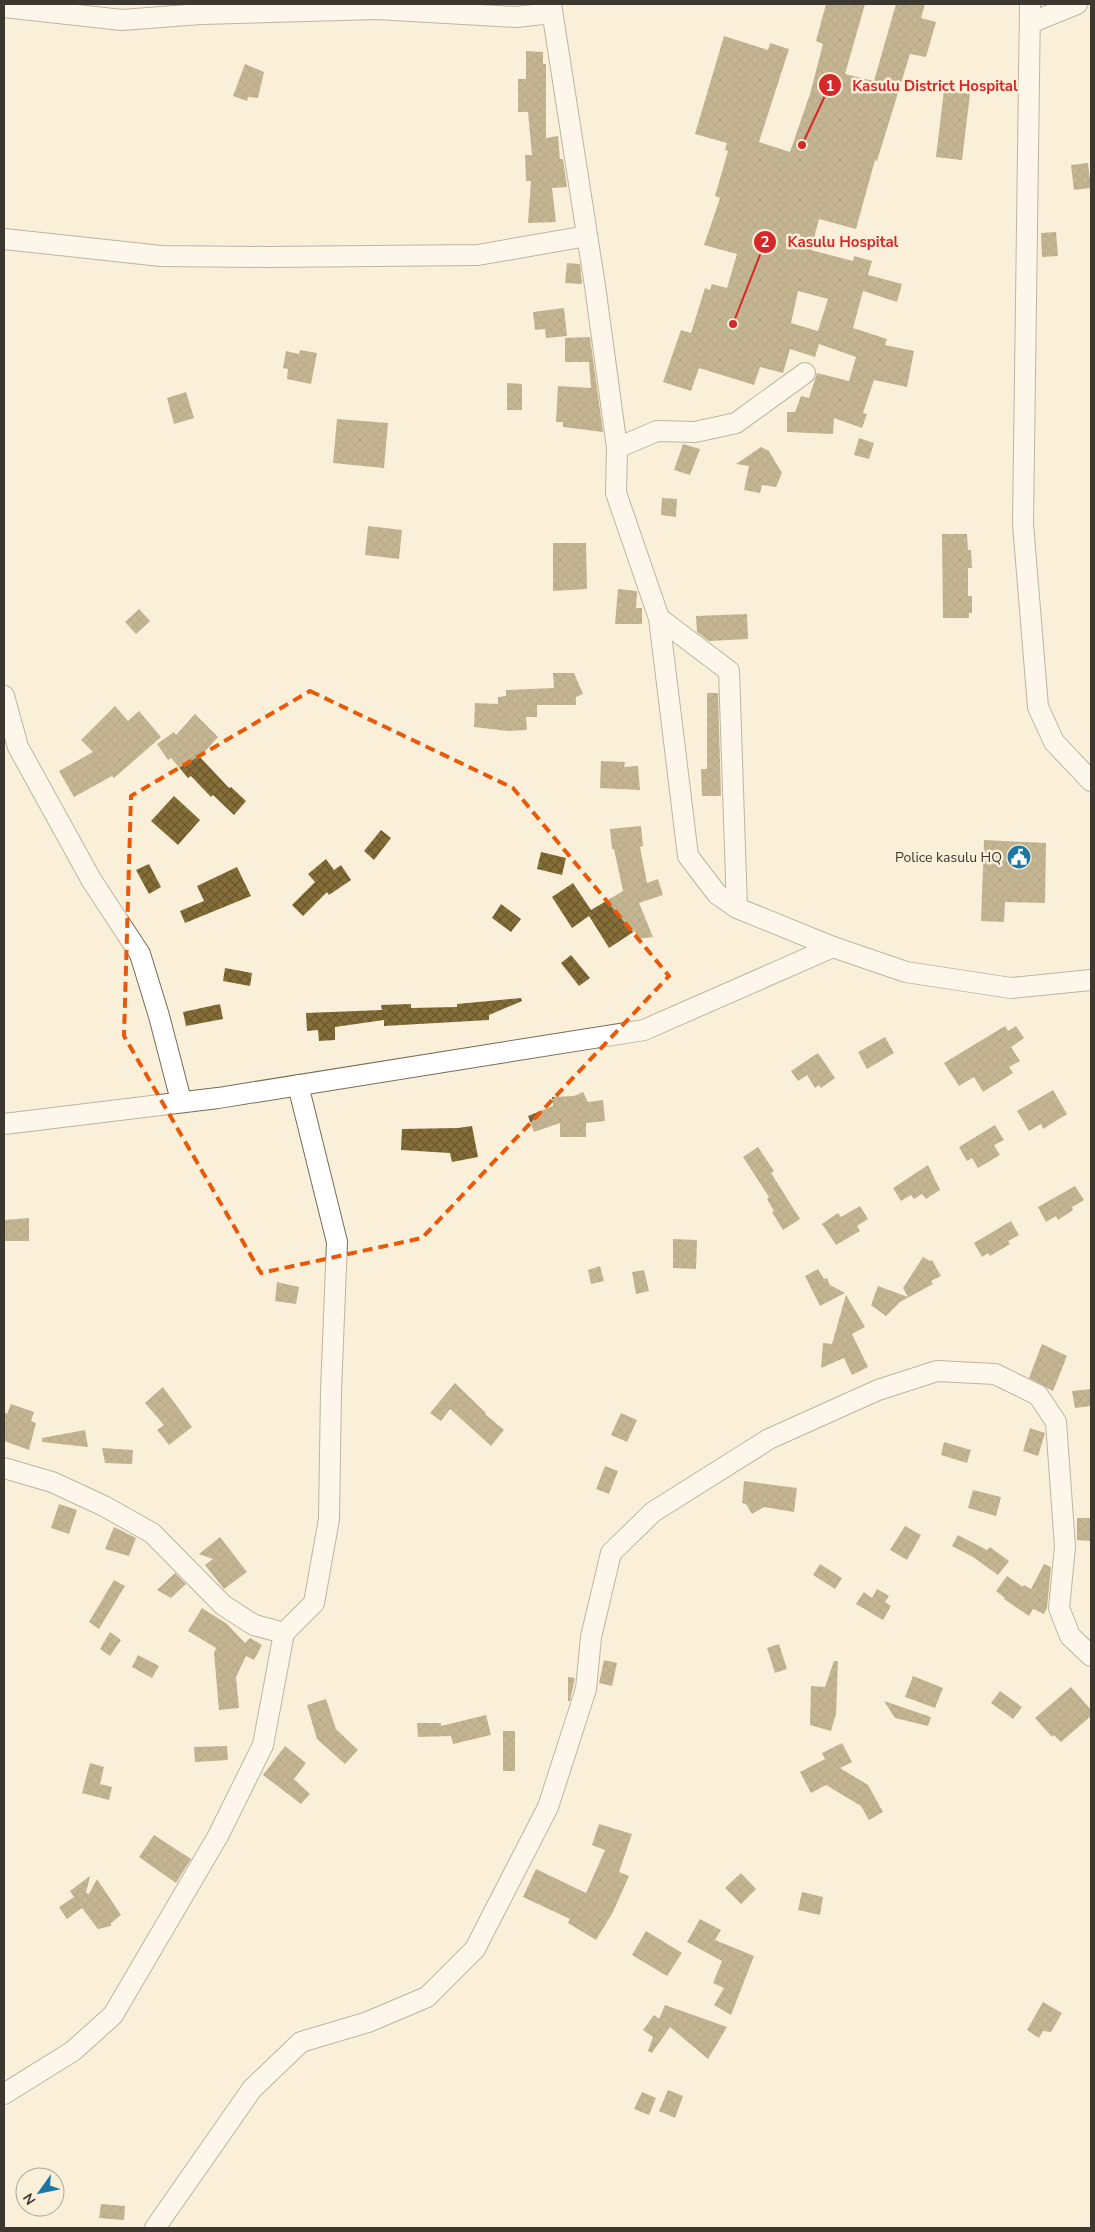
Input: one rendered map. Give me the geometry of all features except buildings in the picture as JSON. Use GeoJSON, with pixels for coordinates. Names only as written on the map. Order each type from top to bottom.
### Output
{"type":"FeatureCollection","features":[{"type":"Feature","properties":{"kind":"street"},"geometry":{"type":"LineString","coordinates":[[1077,4],[1030,13],[1023,524],[1038,707],[1054,742],[1091,781]]}},
{"type":"Feature","properties":{"kind":"street"},"geometry":{"type":"LineString","coordinates":[[4,7],[122,20],[201,14],[377,9],[516,17],[552,8],[617,448],[616,493],[659,618],[688,856],[717,894],[737,908],[833,947],[906,972],[1011,988],[1091,980]]}},
{"type":"Feature","properties":{"kind":"street"},"geometry":{"type":"LineString","coordinates":[[4,239],[161,256],[268,257],[478,255],[587,236]]}},
{"type":"Feature","properties":{"kind":"street"},"geometry":{"type":"LineString","coordinates":[[617,448],[657,431],[695,432],[736,424],[805,373]]}},
{"type":"Feature","properties":{"kind":"street"},"geometry":{"type":"LineString","coordinates":[[659,618],[729,671],[737,908]]}},
{"type":"Feature","properties":{"kind":"street"},"geometry":{"type":"LineString","coordinates":[[4,696],[18,747],[92,881],[140,954],[161,1024],[179,1103]]}},
{"type":"Feature","properties":{"kind":"street"},"geometry":{"type":"LineString","coordinates":[[4,1124],[179,1103],[644,1030],[833,947]]}},
{"type":"Feature","properties":{"kind":"street"},"geometry":{"type":"LineString","coordinates":[[4,2094],[73,2051],[113,2015],[218,1836],[263,1745],[284,1633],[314,1603],[329,1519],[331,1391],[337,1242],[298,1085]]}},
{"type":"Feature","properties":{"kind":"street"},"geometry":{"type":"LineString","coordinates":[[155,2228],[252,2089],[300,2042],[368,2022],[426,1997],[474,1949],[548,1807],[586,1689],[591,1637],[611,1553],[653,1512],[769,1439],[878,1390],[937,1371],[995,1374],[1038,1395],[1056,1422],[1065,1547],[1059,1608],[1070,1636],[1091,1656]]}},
{"type":"Feature","properties":{"kind":"street"},"geometry":{"type":"LineString","coordinates":[[4,1468],[52,1482],[104,1506],[152,1533],[223,1605],[254,1625],[284,1633]]}},
{"type":"Feature","properties":{"kind":"highlighted area"},"geometry":{"type":"Polygon","coordinates":[[[310,691],[513,788],[669,976],[422,1238],[261,1273],[124,1036],[131,796],[310,691]]]}},
{"type":"Feature","properties":{"kind":"place","name":"Kasulu District Hospital"},"geometry":{"type":"Point","coordinates":[802,145]}},
{"type":"Feature","properties":{"kind":"place","name":"Kasulu Hospital"},"geometry":{"type":"Point","coordinates":[733,324]}},
{"type":"Feature","properties":{"kind":"place","name":"Police kasulu HQ"},"geometry":{"type":"Point","coordinates":[1019,857]}}]}
